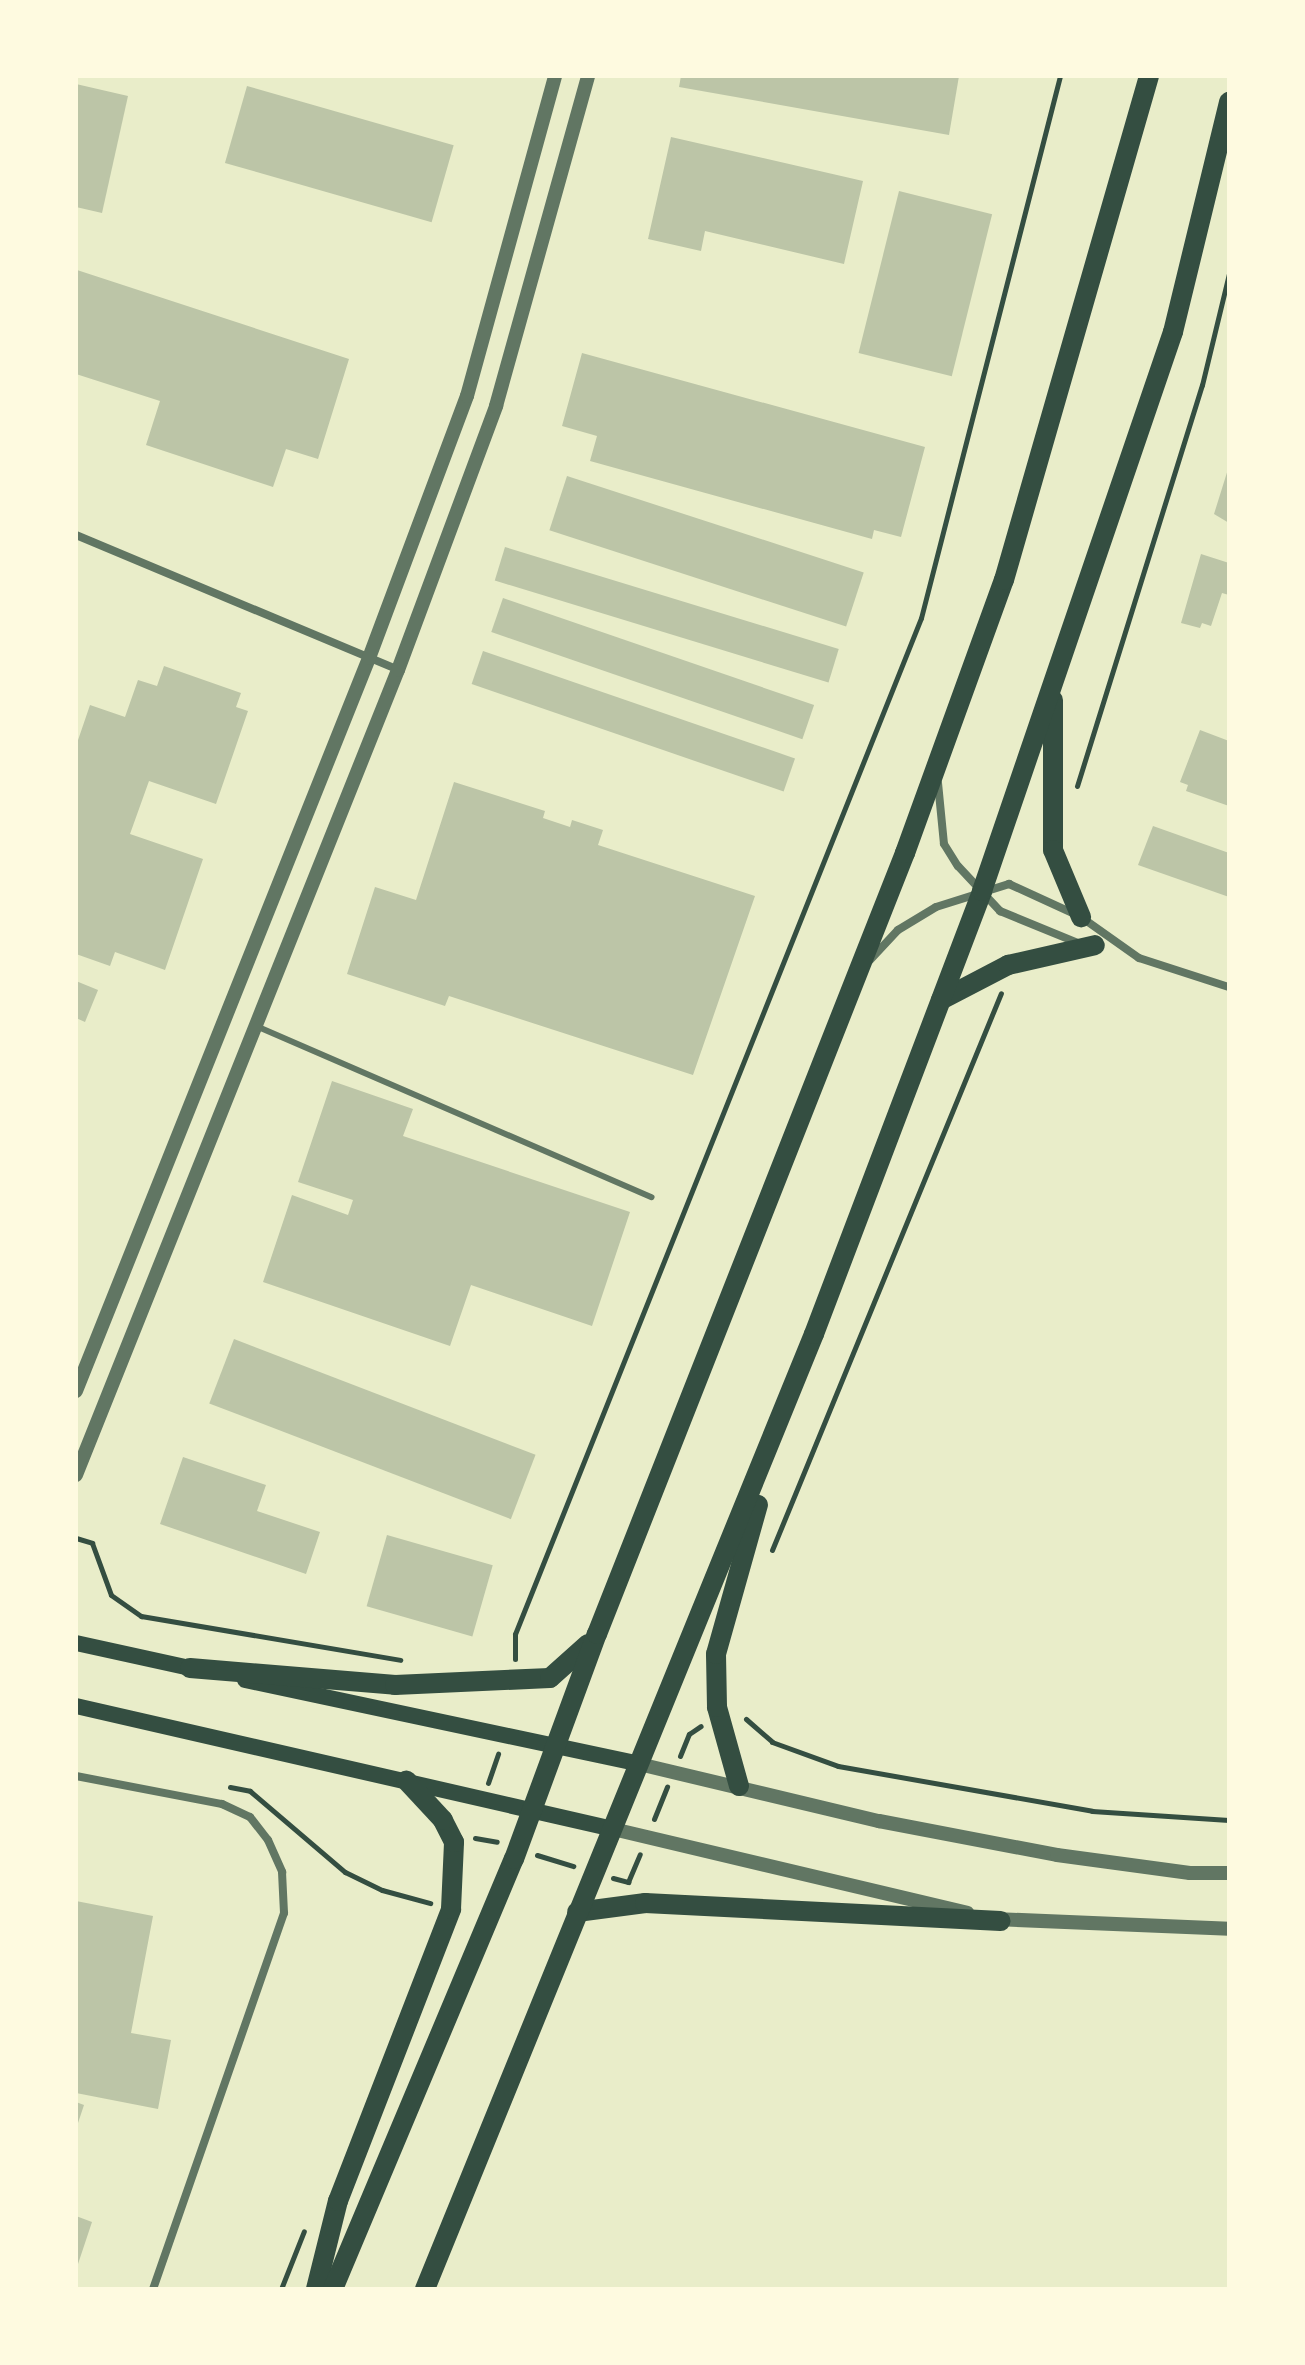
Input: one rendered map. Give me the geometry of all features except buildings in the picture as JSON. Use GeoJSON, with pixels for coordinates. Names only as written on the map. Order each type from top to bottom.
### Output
{"type":"FeatureCollection","features":[{"type":"Feature","properties":{"kind":"main road"},"geometry":{"type":"LineString","coordinates":[[333,2289],[532,1811],[597,1634],[939,762],[1004,580],[1149,76]]}},
{"type":"Feature","properties":{"kind":"main road"},"geometry":{"type":"LineString","coordinates":[[425,2289],[814,1334],[982,891],[1173,332],[1229,102]]}},
{"type":"Feature","properties":{"kind":"main road"},"geometry":{"type":"LineString","coordinates":[[1054,680],[1053,850],[1081,917]]}},
{"type":"Feature","properties":{"kind":"main road"},"geometry":{"type":"LineString","coordinates":[[941,1000],[1008,965],[1095,945]]}},
{"type":"Feature","properties":{"kind":"main road"},"geometry":{"type":"LineString","coordinates":[[739,1786],[717,1707],[716,1654],[748,1532],[793,1417],[814,1334]]}},
{"type":"Feature","properties":{"kind":"main road"},"geometry":{"type":"LineString","coordinates":[[190,1668],[395,1685],[550,1678],[597,1634]]}},
{"type":"Feature","properties":{"kind":"main road"},"geometry":{"type":"LineString","coordinates":[[77,1640],[190,1668],[639,1764]]}},
{"type":"Feature","properties":{"kind":"main road"},"geometry":{"type":"LineString","coordinates":[[76,1706],[613,1829]]}},
{"type":"Feature","properties":{"kind":"main road"},"geometry":{"type":"LineString","coordinates":[[316,2289],[338,2201],[451,1909],[454,1842],[443,1820],[406,1780]]}},
{"type":"Feature","properties":{"kind":"main road"},"geometry":{"type":"LineString","coordinates":[[577,1912],[645,1903],[1001,1921]]}},
{"type":"Feature","properties":{"kind":"street"},"geometry":{"type":"LineString","coordinates":[[76,1391],[369,658],[467,396],[555,76]]}},
{"type":"Feature","properties":{"kind":"street"},"geometry":{"type":"LineString","coordinates":[[76,1475],[398,670],[496,406],[588,76]]}},
{"type":"Feature","properties":{"kind":"street"},"geometry":{"type":"LineString","coordinates":[[76,535],[398,670]]}},
{"type":"Feature","properties":{"kind":"street"},"geometry":{"type":"LineString","coordinates":[[939,762],[944,844],[1000,911],[1074,942],[1123,948],[1229,987]]}},
{"type":"Feature","properties":{"kind":"street"},"geometry":{"type":"LineString","coordinates":[[859,972],[898,930],[954,898],[1009,884],[1081,917],[1123,948]]}},
{"type":"Feature","properties":{"kind":"street"},"geometry":{"type":"LineString","coordinates":[[639,1764],[879,1821],[1057,1855],[1190,1873],[1229,1873]]}},
{"type":"Feature","properties":{"kind":"street"},"geometry":{"type":"LineString","coordinates":[[76,1776],[222,1804],[250,1817],[268,1840],[282,1872],[284,1913],[153,2289]]}},
{"type":"Feature","properties":{"kind":"street"},"geometry":{"type":"LineString","coordinates":[[613,1829],[1001,1921],[1229,1929]]}},
{"type":"Feature","properties":{"kind":"lane"},"geometry":{"type":"LineString","coordinates":[[256,1026],[652,1197]]}},
{"type":"Feature","properties":{"kind":"path"},"geometry":{"type":"LineString","coordinates":[[515,1634],[921,618],[1060,76]]}},
{"type":"Feature","properties":{"kind":"path"},"geometry":{"type":"LineString","coordinates":[[76,1538],[92,1543],[111,1595],[141,1616],[417,1663]]}},
{"type":"Feature","properties":{"kind":"path"},"geometry":{"type":"LineString","coordinates":[[502,1661],[515,1659]]}},
{"type":"Feature","properties":{"kind":"path"},"geometry":{"type":"LineString","coordinates":[[746,1719],[772,1742],[869,1772],[1092,1811],[1229,1820]]}}]}
